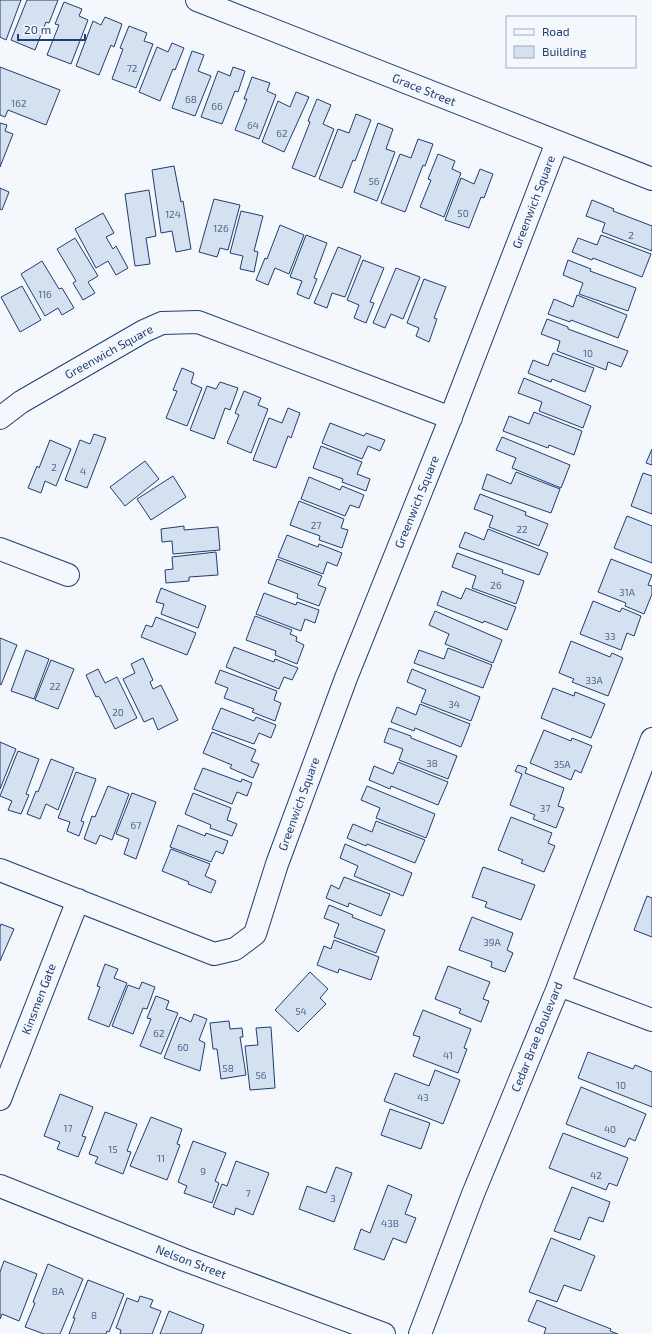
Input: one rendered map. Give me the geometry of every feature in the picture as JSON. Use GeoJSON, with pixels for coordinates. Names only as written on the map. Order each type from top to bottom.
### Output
{"type":"FeatureCollection","features":[{"type":"Feature","properties":{"kind":"street","name":"Grace Street"},"geometry":{"type":"LineString","coordinates":[[197,0],[652,179]]}},
{"type":"Feature","properties":{"kind":"street","name":"Greenwich Square"},"geometry":{"type":"LineString","coordinates":[[0,870],[214,954],[235,949],[255,934],[277,864],[346,678],[451,418],[557,142]]}},
{"type":"Feature","properties":{"kind":"street","name":"Greenwich Square"},"geometry":{"type":"LineString","coordinates":[[0,418],[21,402],[144,331],[162,323],[198,322],[451,418]]}},
{"type":"Feature","properties":{"kind":"street"},"geometry":{"type":"LineString","coordinates":[[0,549],[68,575]]}},
{"type":"Feature","properties":{"kind":"street","name":"Cedar Brae Boulevard"},"geometry":{"type":"LineString","coordinates":[[420,1334],[473,1194],[559,985],[652,739]]}},
{"type":"Feature","properties":{"kind":"street","name":"Kinsmen Gate"},"geometry":{"type":"LineString","coordinates":[[0,1099],[78,900]]}},
{"type":"Feature","properties":{"kind":"street"},"geometry":{"type":"LineString","coordinates":[[559,985],[652,1020]]}},
{"type":"Feature","properties":{"kind":"street","name":"Nelson Street"},"geometry":{"type":"LineString","coordinates":[[0,1186],[185,1260],[384,1334]]}},
{"type":"Feature","properties":{"kind":"building"},"geometry":{"type":"Polygon","coordinates":[[[0,0],[21,0],[6,40],[0,37],[0,0]]]}},
{"type":"Feature","properties":{"kind":"building"},"geometry":{"type":"Polygon","coordinates":[[[27,0],[58,0],[49,23],[46,22],[35,50],[11,40],[27,0]]]}},
{"type":"Feature","properties":{"kind":"building"},"geometry":{"type":"Polygon","coordinates":[[[64,2],[82,9],[79,16],[88,20],[71,64],[47,55],[59,25],[55,24],[64,2]]]}},
{"type":"Feature","properties":{"kind":"building"},"geometry":{"type":"Polygon","coordinates":[[[105,17],[122,24],[114,47],[111,45],[99,75],[76,66],[93,21],[101,25],[105,17]]]}},
{"type":"Feature","properties":{"kind":"building"},"geometry":{"type":"Polygon","coordinates":[[[129,26],[147,33],[144,41],[153,44],[136,88],[112,79],[123,49],[120,48],[129,26]]]}},
{"type":"Feature","properties":{"kind":"building"},"geometry":{"type":"Polygon","coordinates":[[[172,43],[184,48],[175,70],[173,69],[160,101],[139,92],[157,47],[168,52],[172,43]]]}},
{"type":"Feature","properties":{"kind":"building"},"geometry":{"type":"Polygon","coordinates":[[[192,51],[204,55],[198,71],[211,76],[195,116],[172,108],[192,51]]]}},
{"type":"Feature","properties":{"kind":"building"},"geometry":{"type":"Polygon","coordinates":[[[0,67],[60,90],[46,125],[8,110],[5,117],[0,115],[0,67]]]}},
{"type":"Feature","properties":{"kind":"building"},"geometry":{"type":"Polygon","coordinates":[[[233,67],[245,71],[238,92],[235,91],[222,124],[201,117],[218,71],[230,76],[233,67]]]}},
{"type":"Feature","properties":{"kind":"building"},"geometry":{"type":"Polygon","coordinates":[[[252,77],[270,83],[267,91],[276,95],[259,139],[235,130],[247,99],[244,99],[252,77]]]}},
{"type":"Feature","properties":{"kind":"building"},"geometry":{"type":"Polygon","coordinates":[[[296,92],[309,97],[284,152],[262,142],[278,101],[290,107],[296,92]]]}},
{"type":"Feature","properties":{"kind":"building"},"geometry":{"type":"Polygon","coordinates":[[[317,99],[331,105],[323,124],[334,129],[315,177],[292,168],[310,122],[308,121],[317,99]]]}},
{"type":"Feature","properties":{"kind":"building"},"geometry":{"type":"Polygon","coordinates":[[[356,114],[371,120],[355,161],[353,160],[342,188],[319,179],[338,129],[349,133],[356,114]]]}},
{"type":"Feature","properties":{"kind":"building"},"geometry":{"type":"Polygon","coordinates":[[[0,123],[7,125],[5,131],[13,134],[0,167],[0,123]]]}},
{"type":"Feature","properties":{"kind":"building"},"geometry":{"type":"Polygon","coordinates":[[[378,123],[393,129],[386,149],[395,152],[377,201],[354,192],[378,123]]]}},
{"type":"Feature","properties":{"kind":"building"},"geometry":{"type":"Polygon","coordinates":[[[418,139],[433,144],[425,166],[423,165],[405,212],[381,203],[400,154],[411,158],[418,139]]]}},
{"type":"Feature","properties":{"kind":"building"},"geometry":{"type":"Polygon","coordinates":[[[438,154],[455,161],[452,169],[461,173],[444,217],[420,207],[431,180],[428,179],[438,154]]]}},
{"type":"Feature","properties":{"kind":"building"},"geometry":{"type":"Polygon","coordinates":[[[174,166],[181,202],[183,201],[191,249],[176,252],[172,231],[161,233],[152,170],[174,166]]]}},
{"type":"Feature","properties":{"kind":"building"},"geometry":{"type":"Polygon","coordinates":[[[480,169],[493,174],[484,198],[481,197],[469,228],[445,220],[461,178],[474,184],[480,169]]]}},
{"type":"Feature","properties":{"kind":"building"},"geometry":{"type":"Polygon","coordinates":[[[0,188],[9,192],[2,210],[0,209],[0,188]]]}},
{"type":"Feature","properties":{"kind":"building"},"geometry":{"type":"Polygon","coordinates":[[[149,190],[156,236],[146,238],[150,264],[135,266],[125,194],[149,190]]]}},
{"type":"Feature","properties":{"kind":"building"},"geometry":{"type":"Polygon","coordinates":[[[214,199],[240,205],[228,250],[220,248],[217,257],[199,252],[214,199]]]}},
{"type":"Feature","properties":{"kind":"building"},"geometry":{"type":"Polygon","coordinates":[[[592,200],[614,209],[613,211],[652,226],[652,251],[602,232],[605,223],[586,216],[592,200]]]}},
{"type":"Feature","properties":{"kind":"building"},"geometry":{"type":"Polygon","coordinates":[[[241,211],[263,216],[254,251],[258,252],[254,272],[240,269],[243,256],[230,253],[241,211]]]}},
{"type":"Feature","properties":{"kind":"building"},"geometry":{"type":"Polygon","coordinates":[[[103,213],[114,233],[106,237],[113,249],[116,246],[128,268],[116,275],[108,261],[96,268],[75,229],[103,213]]]}},
{"type":"Feature","properties":{"kind":"building"},"geometry":{"type":"Polygon","coordinates":[[[280,225],[304,235],[289,274],[275,268],[268,285],[256,280],[265,258],[267,259],[280,225]]]}},
{"type":"Feature","properties":{"kind":"building"},"geometry":{"type":"Polygon","coordinates":[[[306,235],[327,243],[314,278],[317,279],[309,299],[297,294],[302,281],[290,277],[306,235]]]}},
{"type":"Feature","properties":{"kind":"building"},"geometry":{"type":"Polygon","coordinates":[[[601,235],[651,254],[642,277],[593,258],[592,260],[572,252],[578,238],[597,245],[601,235]]]}},
{"type":"Feature","properties":{"kind":"building"},"geometry":{"type":"Polygon","coordinates":[[[75,238],[98,276],[88,282],[95,293],[83,300],[73,283],[76,281],[57,249],[75,238]]]}},
{"type":"Feature","properties":{"kind":"building"},"geometry":{"type":"Polygon","coordinates":[[[338,247],[361,256],[345,297],[332,293],[327,308],[314,303],[338,247]]]}},
{"type":"Feature","properties":{"kind":"building"},"geometry":{"type":"Polygon","coordinates":[[[363,260],[384,268],[370,302],[374,303],[366,323],[354,318],[359,305],[347,300],[363,260]]]}},
{"type":"Feature","properties":{"kind":"building"},"geometry":{"type":"Polygon","coordinates":[[[568,260],[591,269],[590,271],[636,288],[628,311],[579,294],[583,283],[563,275],[568,260]]]}},
{"type":"Feature","properties":{"kind":"building"},"geometry":{"type":"Polygon","coordinates":[[[42,261],[59,289],[62,288],[74,308],[62,315],[58,308],[45,316],[21,274],[42,261]]]}},
{"type":"Feature","properties":{"kind":"building"},"geometry":{"type":"Polygon","coordinates":[[[396,268],[420,277],[403,319],[391,314],[385,328],[373,323],[396,268]]]}},
{"type":"Feature","properties":{"kind":"building"},"geometry":{"type":"Polygon","coordinates":[[[424,279],[446,287],[434,318],[437,319],[429,342],[416,336],[419,328],[407,323],[424,279]]]}},
{"type":"Feature","properties":{"kind":"building"},"geometry":{"type":"Polygon","coordinates":[[[22,286],[41,320],[20,332],[1,297],[22,286]]]}},
{"type":"Feature","properties":{"kind":"building"},"geometry":{"type":"Polygon","coordinates":[[[577,295],[627,315],[618,338],[571,320],[570,322],[548,314],[554,299],[573,307],[577,295]]]}},
{"type":"Feature","properties":{"kind":"building"},"geometry":{"type":"Polygon","coordinates":[[[547,319],[568,327],[568,329],[628,351],[621,367],[608,362],[606,370],[557,351],[560,341],[541,334],[547,319]]]}},
{"type":"Feature","properties":{"kind":"building"},"geometry":{"type":"Polygon","coordinates":[[[553,353],[594,368],[585,392],[552,379],[551,382],[528,373],[533,360],[548,366],[553,353]]]}},
{"type":"Feature","properties":{"kind":"building"},"geometry":{"type":"Polygon","coordinates":[[[182,368],[194,373],[191,383],[202,388],[187,426],[166,418],[177,391],[173,390],[182,368]]]}},
{"type":"Feature","properties":{"kind":"building"},"geometry":{"type":"Polygon","coordinates":[[[524,378],[591,406],[583,428],[539,411],[542,402],[518,393],[524,378]]]}},
{"type":"Feature","properties":{"kind":"building"},"geometry":{"type":"Polygon","coordinates":[[[220,382],[238,388],[230,410],[225,408],[214,439],[190,430],[207,386],[216,389],[220,382]]]}},
{"type":"Feature","properties":{"kind":"building"},"geometry":{"type":"Polygon","coordinates":[[[244,391],[261,398],[258,405],[268,409],[251,453],[227,443],[239,415],[235,413],[244,391]]]}},
{"type":"Feature","properties":{"kind":"building"},"geometry":{"type":"Polygon","coordinates":[[[288,408],[300,413],[291,438],[288,436],[276,468],[253,460],[269,418],[282,423],[288,408]]]}},
{"type":"Feature","properties":{"kind":"building"},"geometry":{"type":"Polygon","coordinates":[[[534,412],[582,431],[574,455],[549,445],[548,448],[503,431],[509,416],[529,424],[534,412]]]}},
{"type":"Feature","properties":{"kind":"building"},"geometry":{"type":"Polygon","coordinates":[[[330,423],[364,436],[366,433],[385,440],[380,451],[368,446],[362,459],[322,443],[330,423]]]}},
{"type":"Feature","properties":{"kind":"building"},"geometry":{"type":"Polygon","coordinates":[[[94,434],[106,438],[87,488],[65,480],[80,440],[90,444],[94,434]]]}},
{"type":"Feature","properties":{"kind":"building"},"geometry":{"type":"Polygon","coordinates":[[[502,437],[570,465],[561,488],[512,468],[516,458],[496,450],[502,437]]]}},
{"type":"Feature","properties":{"kind":"building"},"geometry":{"type":"Polygon","coordinates":[[[50,440],[71,449],[56,486],[45,481],[41,493],[28,488],[37,466],[39,468],[50,440]]]}},
{"type":"Feature","properties":{"kind":"building"},"geometry":{"type":"Polygon","coordinates":[[[321,446],[362,462],[357,474],[370,479],[366,491],[342,482],[343,479],[313,468],[321,446]]]}},
{"type":"Feature","properties":{"kind":"building"},"geometry":{"type":"Polygon","coordinates":[[[652,449],[652,465],[646,463],[652,449]]]}},
{"type":"Feature","properties":{"kind":"building"},"geometry":{"type":"Polygon","coordinates":[[[145,461],[159,479],[125,506],[110,487],[145,461]]]}},
{"type":"Feature","properties":{"kind":"building"},"geometry":{"type":"Polygon","coordinates":[[[516,472],[560,489],[551,513],[482,489],[487,474],[511,484],[516,472]]]}},
{"type":"Feature","properties":{"kind":"building"},"geometry":{"type":"Polygon","coordinates":[[[643,473],[652,476],[652,514],[631,506],[643,473]]]}},
{"type":"Feature","properties":{"kind":"building"},"geometry":{"type":"Polygon","coordinates":[[[173,476],[186,497],[151,520],[137,499],[173,476]]]}},
{"type":"Feature","properties":{"kind":"building"},"geometry":{"type":"Polygon","coordinates":[[[309,477],[340,490],[342,486],[364,495],[359,508],[350,505],[345,516],[301,499],[309,477]]]}},
{"type":"Feature","properties":{"kind":"building"},"geometry":{"type":"Polygon","coordinates":[[[480,494],[526,512],[525,515],[548,524],[539,546],[489,527],[493,516],[474,509],[480,494]]]}},
{"type":"Feature","properties":{"kind":"building"},"geometry":{"type":"Polygon","coordinates":[[[299,501],[344,519],[341,528],[348,530],[342,548],[319,540],[320,536],[290,525],[299,501]]]}},
{"type":"Feature","properties":{"kind":"building"},"geometry":{"type":"Polygon","coordinates":[[[627,516],[652,526],[652,563],[614,548],[627,516]]]}},
{"type":"Feature","properties":{"kind":"building"},"geometry":{"type":"Polygon","coordinates":[[[184,526],[184,530],[218,527],[220,550],[173,554],[172,541],[162,542],[161,529],[184,526]]]}},
{"type":"Feature","properties":{"kind":"building"},"geometry":{"type":"Polygon","coordinates":[[[488,529],[548,553],[539,575],[459,547],[465,532],[484,540],[488,529]]]}},
{"type":"Feature","properties":{"kind":"building"},"geometry":{"type":"Polygon","coordinates":[[[287,535],[318,547],[319,544],[342,553],[337,566],[327,562],[323,574],[278,557],[287,535]]]}},
{"type":"Feature","properties":{"kind":"building"},"geometry":{"type":"Polygon","coordinates":[[[216,552],[218,575],[189,577],[189,581],[166,583],[165,570],[173,569],[172,557],[216,552]]]}},
{"type":"Feature","properties":{"kind":"building"},"geometry":{"type":"Polygon","coordinates":[[[457,553],[503,570],[502,573],[524,581],[516,604],[472,588],[476,576],[452,567],[457,553]]]}},
{"type":"Feature","properties":{"kind":"building"},"geometry":{"type":"Polygon","coordinates":[[[277,559],[322,576],[318,585],[326,588],[319,606],[297,598],[298,594],[268,583],[277,559]]]}},
{"type":"Feature","properties":{"kind":"building"},"geometry":{"type":"Polygon","coordinates":[[[611,559],[652,575],[648,585],[652,586],[652,594],[644,614],[625,606],[626,603],[598,592],[611,559]]]}},
{"type":"Feature","properties":{"kind":"building"},"geometry":{"type":"Polygon","coordinates":[[[161,588],[206,606],[198,628],[161,614],[164,604],[156,602],[161,588]]]}},
{"type":"Feature","properties":{"kind":"building"},"geometry":{"type":"Polygon","coordinates":[[[466,588],[516,607],[507,630],[484,621],[483,623],[437,605],[442,591],[461,599],[466,588]]]}},
{"type":"Feature","properties":{"kind":"building"},"geometry":{"type":"Polygon","coordinates":[[[264,593],[296,605],[297,602],[319,610],[315,623],[305,619],[301,631],[256,614],[264,593]]]}},
{"type":"Feature","properties":{"kind":"building"},"geometry":{"type":"Polygon","coordinates":[[[593,601],[620,612],[622,608],[641,616],[634,636],[627,633],[621,650],[580,634],[593,601]]]}},
{"type":"Feature","properties":{"kind":"building"},"geometry":{"type":"Polygon","coordinates":[[[435,611],[502,640],[493,663],[445,644],[449,634],[429,625],[435,611]]]}},
{"type":"Feature","properties":{"kind":"building"},"geometry":{"type":"Polygon","coordinates":[[[255,616],[292,630],[290,634],[297,637],[296,641],[304,645],[297,664],[275,655],[276,651],[246,640],[255,616]]]}},
{"type":"Feature","properties":{"kind":"building"},"geometry":{"type":"Polygon","coordinates":[[[156,617],[196,633],[187,655],[141,637],[146,625],[152,627],[156,617]]]}},
{"type":"Feature","properties":{"kind":"building"},"geometry":{"type":"Polygon","coordinates":[[[0,638],[17,645],[1,685],[0,684],[0,638]]]}},
{"type":"Feature","properties":{"kind":"building"},"geometry":{"type":"Polygon","coordinates":[[[571,641],[610,657],[612,653],[623,658],[608,696],[572,682],[574,679],[559,673],[571,641]]]}},
{"type":"Feature","properties":{"kind":"building"},"geometry":{"type":"Polygon","coordinates":[[[234,647],[274,662],[275,659],[298,668],[292,680],[284,677],[279,689],[226,667],[234,647]]]}},
{"type":"Feature","properties":{"kind":"building"},"geometry":{"type":"Polygon","coordinates":[[[448,648],[492,665],[483,688],[414,663],[419,650],[444,659],[448,648]]]}},
{"type":"Feature","properties":{"kind":"building"},"geometry":{"type":"Polygon","coordinates":[[[26,650],[49,659],[34,699],[11,691],[26,650]]]}},
{"type":"Feature","properties":{"kind":"building"},"geometry":{"type":"Polygon","coordinates":[[[143,658],[153,680],[150,682],[153,689],[161,685],[178,720],[158,730],[153,718],[144,722],[123,679],[135,673],[131,664],[143,658]]]}},
{"type":"Feature","properties":{"kind":"building"},"geometry":{"type":"Polygon","coordinates":[[[51,660],[74,669],[58,709],[35,700],[51,660]]]}},
{"type":"Feature","properties":{"kind":"building"},"geometry":{"type":"Polygon","coordinates":[[[98,669],[105,683],[117,677],[137,718],[115,729],[100,698],[98,696],[96,697],[86,675],[98,669]]]}},
{"type":"Feature","properties":{"kind":"building"},"geometry":{"type":"Polygon","coordinates":[[[412,669],[480,697],[471,721],[421,702],[426,690],[407,682],[412,669]]]}},
{"type":"Feature","properties":{"kind":"building"},"geometry":{"type":"Polygon","coordinates":[[[220,670],[277,691],[274,700],[281,703],[275,721],[252,712],[254,709],[224,698],[228,688],[215,683],[220,670]]]}},
{"type":"Feature","properties":{"kind":"building"},"geometry":{"type":"Polygon","coordinates":[[[553,688],[574,696],[575,692],[605,704],[591,738],[541,718],[553,688]]]}},
{"type":"Feature","properties":{"kind":"building"},"geometry":{"type":"Polygon","coordinates":[[[420,704],[470,724],[461,747],[415,728],[414,731],[391,722],[397,707],[416,715],[420,704]]]}},
{"type":"Feature","properties":{"kind":"building"},"geometry":{"type":"Polygon","coordinates":[[[221,708],[254,721],[256,717],[276,725],[271,738],[259,733],[254,744],[212,729],[221,708]]]}},
{"type":"Feature","properties":{"kind":"building"},"geometry":{"type":"Polygon","coordinates":[[[389,728],[457,756],[448,779],[399,760],[403,749],[384,742],[389,728]]]}},
{"type":"Feature","properties":{"kind":"building"},"geometry":{"type":"Polygon","coordinates":[[[544,730],[571,741],[572,738],[592,746],[581,773],[575,770],[571,780],[530,763],[544,730]]]}},
{"type":"Feature","properties":{"kind":"building"},"geometry":{"type":"Polygon","coordinates":[[[212,732],[256,750],[251,761],[259,764],[253,778],[230,768],[232,765],[203,753],[212,732]]]}},
{"type":"Feature","properties":{"kind":"building"},"geometry":{"type":"Polygon","coordinates":[[[0,742],[16,749],[0,789],[0,742]]]}},
{"type":"Feature","properties":{"kind":"building"},"geometry":{"type":"Polygon","coordinates":[[[18,751],[39,759],[26,794],[29,795],[21,814],[8,810],[12,801],[0,796],[18,751]]]}},
{"type":"Feature","properties":{"kind":"building"},"geometry":{"type":"Polygon","coordinates":[[[51,759],[74,768],[58,810],[46,804],[40,819],[27,814],[36,791],[38,792],[51,759]]]}},
{"type":"Feature","properties":{"kind":"building"},"geometry":{"type":"Polygon","coordinates":[[[398,762],[448,782],[438,805],[391,786],[390,789],[369,780],[374,766],[393,774],[398,762]]]}},
{"type":"Feature","properties":{"kind":"building"},"geometry":{"type":"Polygon","coordinates":[[[518,765],[527,768],[525,773],[564,788],[558,806],[564,808],[556,828],[533,819],[535,815],[510,805],[522,774],[515,771],[518,765]]]}},
{"type":"Feature","properties":{"kind":"building"},"geometry":{"type":"Polygon","coordinates":[[[203,768],[241,782],[242,779],[252,783],[247,796],[237,792],[232,804],[194,789],[203,768]]]}},
{"type":"Feature","properties":{"kind":"building"},"geometry":{"type":"Polygon","coordinates":[[[76,772],[96,779],[81,821],[84,822],[79,836],[67,831],[70,822],[58,818],[76,772]]]}},
{"type":"Feature","properties":{"kind":"building"},"geometry":{"type":"Polygon","coordinates":[[[108,786],[129,794],[112,840],[100,835],[96,844],[84,839],[92,816],[95,817],[108,786]]]}},
{"type":"Feature","properties":{"kind":"building"},"geometry":{"type":"Polygon","coordinates":[[[367,786],[435,814],[426,838],[376,818],[380,808],[361,800],[367,786]]]}},
{"type":"Feature","properties":{"kind":"building"},"geometry":{"type":"Polygon","coordinates":[[[132,793],[156,802],[136,859],[124,854],[129,839],[116,834],[132,793]]]}},
{"type":"Feature","properties":{"kind":"building"},"geometry":{"type":"Polygon","coordinates":[[[193,793],[231,808],[227,820],[237,824],[232,836],[210,828],[211,825],[185,814],[193,793]]]}},
{"type":"Feature","properties":{"kind":"building"},"geometry":{"type":"Polygon","coordinates":[[[511,817],[552,833],[548,843],[555,846],[544,872],[521,863],[523,860],[498,850],[511,817]]]}},
{"type":"Feature","properties":{"kind":"building"},"geometry":{"type":"Polygon","coordinates":[[[376,821],[425,840],[415,863],[367,844],[366,846],[347,838],[353,824],[372,832],[376,821]]]}},
{"type":"Feature","properties":{"kind":"building"},"geometry":{"type":"Polygon","coordinates":[[[178,825],[205,836],[206,833],[228,841],[223,854],[216,851],[211,862],[170,847],[178,825]]]}},
{"type":"Feature","properties":{"kind":"building"},"geometry":{"type":"Polygon","coordinates":[[[345,844],[412,873],[403,896],[354,876],[358,866],[340,858],[345,844]]]}},
{"type":"Feature","properties":{"kind":"building"},"geometry":{"type":"Polygon","coordinates":[[[171,849],[210,864],[205,876],[216,881],[211,893],[188,884],[189,882],[162,871],[171,849]]]}},
{"type":"Feature","properties":{"kind":"building"},"geometry":{"type":"Polygon","coordinates":[[[483,867],[535,885],[521,920],[485,907],[487,902],[472,897],[483,867]]]}},
{"type":"Feature","properties":{"kind":"building"},"geometry":{"type":"Polygon","coordinates":[[[344,877],[390,894],[381,916],[349,903],[348,907],[326,898],[331,885],[339,889],[344,877]]]}},
{"type":"Feature","properties":{"kind":"building"},"geometry":{"type":"Polygon","coordinates":[[[647,896],[652,898],[652,937],[634,930],[647,896]]]}},
{"type":"Feature","properties":{"kind":"building"},"geometry":{"type":"Polygon","coordinates":[[[329,905],[353,915],[352,917],[385,930],[376,953],[334,937],[339,924],[324,918],[329,905]]]}},
{"type":"Feature","properties":{"kind":"building"},"geometry":{"type":"Polygon","coordinates":[[[472,917],[513,933],[507,950],[513,953],[505,972],[491,967],[492,962],[459,950],[472,917]]]}},
{"type":"Feature","properties":{"kind":"building"},"geometry":{"type":"Polygon","coordinates":[[[1,924],[14,929],[0,961],[0,927],[1,924]]]}},
{"type":"Feature","properties":{"kind":"building"},"geometry":{"type":"Polygon","coordinates":[[[334,940],[379,957],[371,980],[339,969],[338,973],[317,965],[324,946],[331,949],[334,940]]]}},
{"type":"Feature","properties":{"kind":"building"},"geometry":{"type":"Polygon","coordinates":[[[105,964],[118,969],[114,978],[127,983],[109,1027],[88,1019],[100,987],[97,986],[105,964]]]}},
{"type":"Feature","properties":{"kind":"building"},"geometry":{"type":"Polygon","coordinates":[[[448,966],[490,982],[483,999],[489,1001],[481,1022],[459,1013],[461,1009],[435,999],[448,966]]]}},
{"type":"Feature","properties":{"kind":"building"},"geometry":{"type":"Polygon","coordinates":[[[310,972],[328,989],[320,998],[326,1004],[298,1032],[275,1010],[310,972]]]}},
{"type":"Feature","properties":{"kind":"building"},"geometry":{"type":"Polygon","coordinates":[[[142,982],[155,987],[147,1009],[143,1008],[133,1034],[112,1026],[128,985],[139,989],[142,982]]]}},
{"type":"Feature","properties":{"kind":"building"},"geometry":{"type":"Polygon","coordinates":[[[156,996],[169,1001],[166,1009],[178,1013],[161,1054],[140,1046],[151,1019],[147,1018],[156,996]]]}},
{"type":"Feature","properties":{"kind":"building"},"geometry":{"type":"Polygon","coordinates":[[[423,1010],[471,1029],[464,1048],[467,1049],[458,1073],[413,1056],[420,1037],[413,1035],[423,1010]]]}},
{"type":"Feature","properties":{"kind":"building"},"geometry":{"type":"Polygon","coordinates":[[[194,1014],[207,1019],[199,1040],[205,1043],[200,1071],[164,1058],[180,1017],[191,1022],[194,1014]]]}},
{"type":"Feature","properties":{"kind":"building"},"geometry":{"type":"Polygon","coordinates":[[[229,1021],[230,1029],[242,1028],[243,1037],[240,1037],[246,1075],[221,1079],[217,1049],[213,1049],[210,1023],[229,1021]]]}},
{"type":"Feature","properties":{"kind":"building"},"geometry":{"type":"Polygon","coordinates":[[[271,1027],[275,1088],[250,1090],[245,1046],[258,1045],[256,1028],[271,1027]]]}},
{"type":"Feature","properties":{"kind":"building"},"geometry":{"type":"Polygon","coordinates":[[[588,1052],[633,1069],[635,1065],[652,1072],[652,1107],[578,1078],[588,1052]]]}},
{"type":"Feature","properties":{"kind":"building"},"geometry":{"type":"Polygon","coordinates":[[[435,1070],[460,1080],[443,1124],[384,1101],[395,1073],[429,1086],[435,1070]]]}},
{"type":"Feature","properties":{"kind":"building"},"geometry":{"type":"Polygon","coordinates":[[[581,1087],[646,1114],[635,1141],[629,1138],[625,1147],[566,1124],[581,1087]]]}},
{"type":"Feature","properties":{"kind":"building"},"geometry":{"type":"Polygon","coordinates":[[[60,1094],[93,1107],[82,1136],[86,1137],[78,1157],[57,1149],[60,1142],[44,1136],[60,1094]]]}},
{"type":"Feature","properties":{"kind":"building"},"geometry":{"type":"Polygon","coordinates":[[[390,1109],[430,1123],[421,1149],[381,1135],[390,1109]]]}},
{"type":"Feature","properties":{"kind":"building"},"geometry":{"type":"Polygon","coordinates":[[[105,1112],[137,1124],[127,1151],[131,1152],[123,1174],[95,1163],[98,1157],[89,1154],[105,1112]]]}},
{"type":"Feature","properties":{"kind":"building"},"geometry":{"type":"Polygon","coordinates":[[[151,1117],[182,1129],[177,1144],[180,1145],[167,1180],[130,1166],[151,1117]]]}},
{"type":"Feature","properties":{"kind":"building"},"geometry":{"type":"Polygon","coordinates":[[[563,1133],[628,1158],[617,1186],[609,1183],[606,1190],[549,1168],[563,1133]]]}},
{"type":"Feature","properties":{"kind":"building"},"geometry":{"type":"Polygon","coordinates":[[[193,1141],[226,1153],[215,1181],[219,1183],[212,1203],[184,1193],[187,1186],[178,1182],[193,1141]]]}},
{"type":"Feature","properties":{"kind":"building"},"geometry":{"type":"Polygon","coordinates":[[[236,1161],[269,1173],[253,1215],[236,1208],[234,1215],[213,1207],[222,1184],[227,1186],[236,1161]]]}},
{"type":"Feature","properties":{"kind":"building"},"geometry":{"type":"Polygon","coordinates":[[[336,1167],[352,1173],[334,1222],[299,1209],[307,1186],[326,1193],[336,1167]]]}},
{"type":"Feature","properties":{"kind":"building"},"geometry":{"type":"Polygon","coordinates":[[[388,1185],[412,1195],[405,1214],[416,1218],[406,1243],[393,1238],[384,1260],[354,1249],[361,1229],[370,1233],[388,1185]]]}},
{"type":"Feature","properties":{"kind":"building"},"geometry":{"type":"Polygon","coordinates":[[[572,1187],[610,1202],[603,1222],[589,1217],[580,1240],[554,1231],[572,1187]]]}},
{"type":"Feature","properties":{"kind":"building"},"geometry":{"type":"Polygon","coordinates":[[[551,1238],[595,1256],[581,1291],[564,1285],[557,1302],[529,1292],[551,1238]]]}},
{"type":"Feature","properties":{"kind":"building"},"geometry":{"type":"Polygon","coordinates":[[[4,1261],[37,1274],[19,1321],[2,1314],[0,1319],[0,1272],[4,1261]]]}},
{"type":"Feature","properties":{"kind":"building"},"geometry":{"type":"Polygon","coordinates":[[[48,1264],[83,1279],[60,1334],[44,1334],[25,1327],[48,1264]]]}},
{"type":"Feature","properties":{"kind":"building"},"geometry":{"type":"Polygon","coordinates":[[[88,1280],[124,1294],[109,1332],[107,1331],[106,1334],[69,1334],[75,1318],[73,1318],[88,1280]]]}},
{"type":"Feature","properties":{"kind":"building"},"geometry":{"type":"Polygon","coordinates":[[[140,1296],[153,1300],[150,1307],[161,1311],[152,1334],[120,1334],[121,1330],[116,1328],[127,1298],[138,1302],[140,1296]]]}},
{"type":"Feature","properties":{"kind":"building"},"geometry":{"type":"Polygon","coordinates":[[[537,1300],[611,1329],[610,1331],[618,1334],[544,1334],[546,1328],[528,1321],[537,1300]]]}},
{"type":"Feature","properties":{"kind":"building"},"geometry":{"type":"Polygon","coordinates":[[[169,1311],[204,1325],[201,1334],[160,1334],[169,1311]]]}}]}
